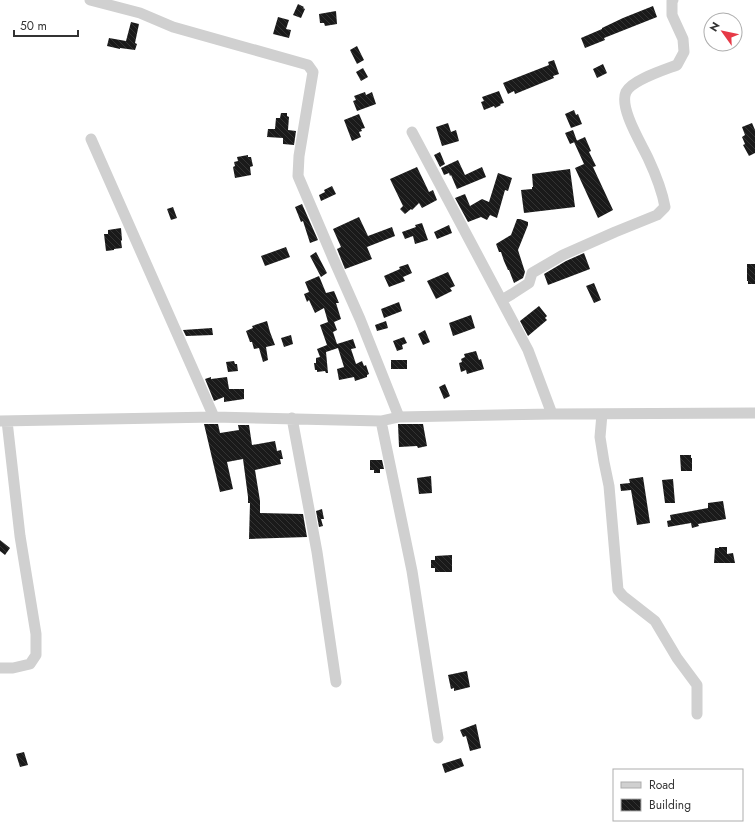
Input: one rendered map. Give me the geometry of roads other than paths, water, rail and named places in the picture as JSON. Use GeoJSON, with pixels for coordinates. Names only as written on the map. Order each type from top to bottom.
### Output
{"type":"FeatureCollection","features":[{"type":"Feature","properties":{"kind":"street"},"geometry":{"type":"LineString","coordinates":[[90,0],[140,13],[173,27],[301,63],[308,66],[313,72],[299,156],[298,176],[360,319],[400,417]]}},
{"type":"Feature","properties":{"kind":"street"},"geometry":{"type":"LineString","coordinates":[[502,300],[529,283],[532,273],[563,255],[657,215],[665,207],[663,195],[648,157],[631,123],[625,105],[626,92],[636,82],[661,70],[677,65],[684,52],[683,39],[672,15],[673,0]]}},
{"type":"Feature","properties":{"kind":"street"},"geometry":{"type":"LineString","coordinates":[[412,132],[528,350],[552,414]]}},
{"type":"Feature","properties":{"kind":"street"},"geometry":{"type":"LineString","coordinates":[[91,139],[214,417]]}},
{"type":"Feature","properties":{"kind":"street"},"geometry":{"type":"LineString","coordinates":[[0,668],[13,668],[30,664],[36,655],[36,634],[20,536],[4,421],[214,417],[381,421],[400,417],[552,414],[755,413]]}},
{"type":"Feature","properties":{"kind":"street"},"geometry":{"type":"LineString","coordinates":[[602,414],[600,437],[609,486],[618,590],[623,596],[655,621],[677,658],[697,685],[697,714]]}},
{"type":"Feature","properties":{"kind":"street"},"geometry":{"type":"LineString","coordinates":[[292,418],[317,552],[336,682]]}},
{"type":"Feature","properties":{"kind":"street"},"geometry":{"type":"LineString","coordinates":[[381,421],[412,571],[438,738]]}}]}
